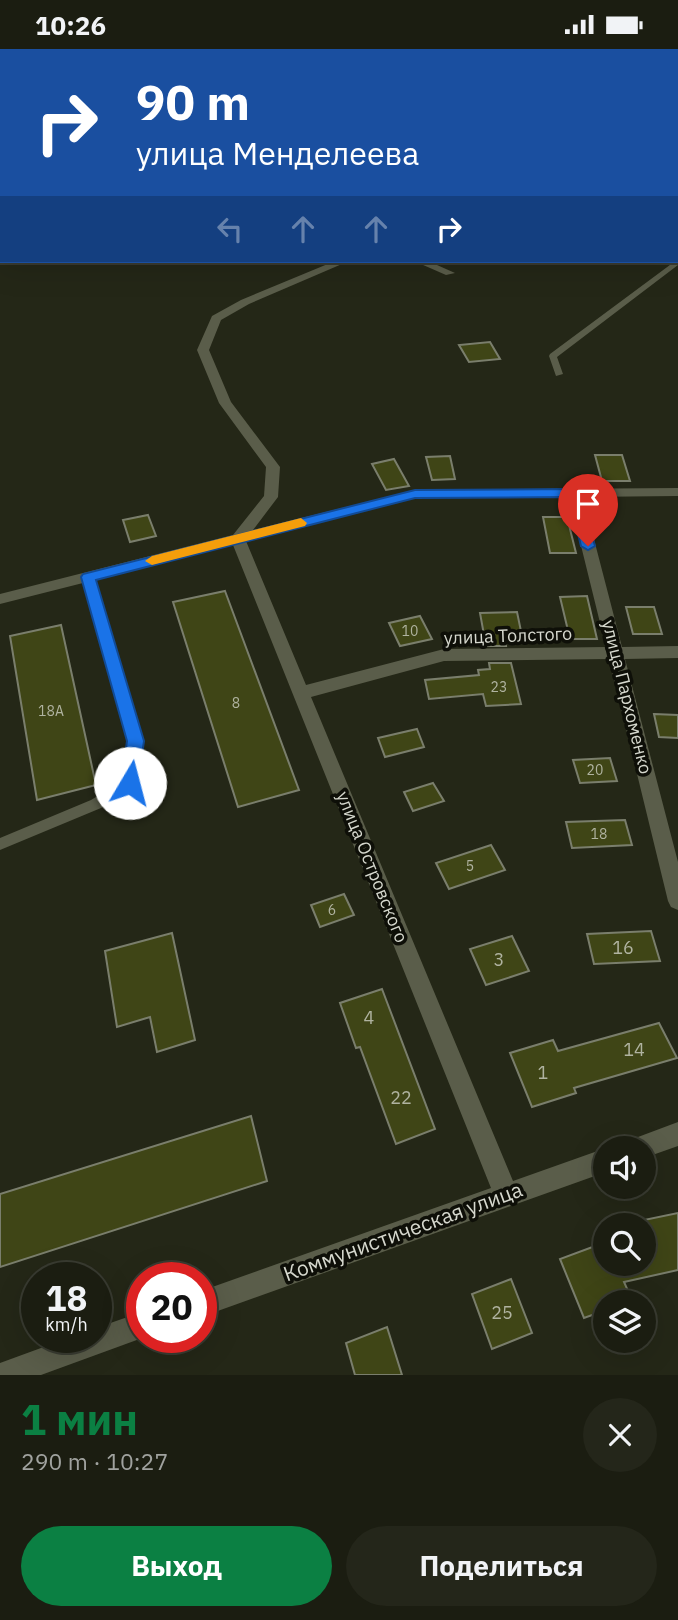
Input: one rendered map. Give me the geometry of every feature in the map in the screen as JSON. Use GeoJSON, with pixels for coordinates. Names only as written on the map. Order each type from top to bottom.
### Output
{"type":"FeatureCollection","features":[{"type":"Feature","properties":{"kind":"street"},"geometry":{"type":"LineString","coordinates":[[238,539],[271,497],[273,467],[225,403],[204,350],[216,318],[245,302],[339,263]]}},
{"type":"Feature","properties":{"kind":"street"},"geometry":{"type":"LineString","coordinates":[[424,263],[450,273]]}},
{"type":"Feature","properties":{"kind":"street"},"geometry":{"type":"LineString","coordinates":[[0,599],[415,494],[678,492]]}},
{"type":"Feature","properties":{"kind":"street","name":"улица Пархоменко"},"geometry":{"type":"LineString","coordinates":[[575,493],[616,652],[669,833],[678,901]]}},
{"type":"Feature","properties":{"kind":"street","name":"улица Островского"},"geometry":{"type":"LineString","coordinates":[[238,539],[506,1195]]}},
{"type":"Feature","properties":{"kind":"street","name":"улица Толстого"},"geometry":{"type":"LineString","coordinates":[[301,693],[444,655],[678,652]]}},
{"type":"Feature","properties":{"kind":"street"},"geometry":{"type":"LineString","coordinates":[[656,1142],[678,1134]]}},
{"type":"Feature","properties":{"kind":"street","name":"Коммунистическая улица"},"geometry":{"type":"LineString","coordinates":[[217,1298],[593,1165]]}},
{"type":"Feature","properties":{"kind":"street"},"geometry":{"type":"LineString","coordinates":[[2,1375],[126,1331]]}},
{"type":"Feature","properties":{"kind":"lane"},"geometry":{"type":"LineString","coordinates":[[559,374],[553,356],[675,263]]}},
{"type":"Feature","properties":{"kind":"lane"},"geometry":{"type":"LineString","coordinates":[[0,844],[96,804],[130,783],[136,741],[88,577]]}},
{"type":"Feature","properties":{"kind":"building"},"geometry":{"type":"Polygon","coordinates":[[[490,342],[500,359],[469,362],[459,345],[490,342]]]}},
{"type":"Feature","properties":{"kind":"building"},"geometry":{"type":"Polygon","coordinates":[[[595,455],[622,455],[630,481],[602,481],[595,455]]]}},
{"type":"Feature","properties":{"kind":"building"},"geometry":{"type":"Polygon","coordinates":[[[450,456],[455,479],[432,480],[426,457],[450,456]]]}},
{"type":"Feature","properties":{"kind":"building"},"geometry":{"type":"Polygon","coordinates":[[[394,459],[409,486],[386,490],[372,464],[394,459]]]}},
{"type":"Feature","properties":{"kind":"building"},"geometry":{"type":"Polygon","coordinates":[[[148,515],[156,536],[130,542],[123,520],[148,515]]]}},
{"type":"Feature","properties":{"kind":"building"},"geometry":{"type":"Polygon","coordinates":[[[543,517],[567,517],[576,553],[550,553],[543,517]]]}},
{"type":"Feature","properties":{"kind":"building"},"geometry":{"type":"Polygon","coordinates":[[[225,591],[299,790],[238,807],[173,602],[225,591]]]}},
{"type":"Feature","properties":{"kind":"building"},"geometry":{"type":"Polygon","coordinates":[[[587,596],[597,639],[570,639],[560,597],[587,596]]]}},
{"type":"Feature","properties":{"kind":"building"},"geometry":{"type":"Polygon","coordinates":[[[626,607],[654,607],[662,634],[633,634],[626,607]]]}},
{"type":"Feature","properties":{"kind":"building"},"geometry":{"type":"Polygon","coordinates":[[[517,612],[522,636],[504,637],[506,646],[486,646],[480,613],[517,612]]]}},
{"type":"Feature","properties":{"kind":"building"},"geometry":{"type":"Polygon","coordinates":[[[420,616],[432,639],[400,646],[389,623],[420,616]]]}},
{"type":"Feature","properties":{"kind":"building"},"geometry":{"type":"Polygon","coordinates":[[[61,625],[96,785],[37,800],[10,636],[61,625]]]}},
{"type":"Feature","properties":{"kind":"building"},"geometry":{"type":"Polygon","coordinates":[[[489,663],[511,663],[521,704],[486,706],[483,694],[429,699],[425,680],[479,675],[478,670],[490,669],[489,663]]]}},
{"type":"Feature","properties":{"kind":"building"},"geometry":{"type":"Polygon","coordinates":[[[654,714],[678,715],[678,738],[659,737],[654,714]]]}},
{"type":"Feature","properties":{"kind":"building"},"geometry":{"type":"Polygon","coordinates":[[[417,729],[424,747],[385,757],[378,738],[417,729]]]}},
{"type":"Feature","properties":{"kind":"building"},"geometry":{"type":"Polygon","coordinates":[[[610,758],[617,781],[580,783],[573,760],[610,758]]]}},
{"type":"Feature","properties":{"kind":"building"},"geometry":{"type":"Polygon","coordinates":[[[433,783],[444,801],[413,811],[404,792],[433,783]]]}},
{"type":"Feature","properties":{"kind":"building"},"geometry":{"type":"Polygon","coordinates":[[[625,820],[632,845],[572,848],[566,822],[625,820]]]}},
{"type":"Feature","properties":{"kind":"building"},"geometry":{"type":"Polygon","coordinates":[[[491,845],[505,870],[449,889],[436,863],[491,845]]]}},
{"type":"Feature","properties":{"kind":"building"},"geometry":{"type":"Polygon","coordinates":[[[344,894],[354,915],[320,927],[311,905],[344,894]]]}},
{"type":"Feature","properties":{"kind":"building"},"geometry":{"type":"Polygon","coordinates":[[[651,931],[660,961],[594,964],[587,934],[651,931]]]}},
{"type":"Feature","properties":{"kind":"building"},"geometry":{"type":"Polygon","coordinates":[[[172,933],[195,1040],[157,1052],[150,1017],[117,1027],[105,951],[172,933]]]}},
{"type":"Feature","properties":{"kind":"building"},"geometry":{"type":"Polygon","coordinates":[[[512,936],[529,971],[486,985],[470,949],[512,936]]]}},
{"type":"Feature","properties":{"kind":"building"},"geometry":{"type":"Polygon","coordinates":[[[382,989],[435,1129],[396,1144],[360,1047],[356,1048],[340,1003],[382,989]]]}},
{"type":"Feature","properties":{"kind":"building"},"geometry":{"type":"Polygon","coordinates":[[[659,1023],[677,1058],[574,1088],[576,1093],[532,1107],[510,1053],[553,1040],[558,1051],[659,1023]]]}},
{"type":"Feature","properties":{"kind":"building"},"geometry":{"type":"Polygon","coordinates":[[[251,1116],[267,1181],[0,1267],[0,1194],[251,1116]]]}},
{"type":"Feature","properties":{"kind":"building"},"geometry":{"type":"Polygon","coordinates":[[[678,1213],[678,1270],[656,1275],[656,1218],[678,1213]]]}},
{"type":"Feature","properties":{"kind":"building"},"geometry":{"type":"Polygon","coordinates":[[[593,1247],[593,1276],[651,1276],[624,1282],[628,1290],[593,1290],[593,1315],[584,1318],[560,1259],[593,1247]]]}},
{"type":"Feature","properties":{"kind":"building"},"geometry":{"type":"Polygon","coordinates":[[[511,1279],[532,1333],[492,1349],[472,1294],[511,1279]]]}},
{"type":"Feature","properties":{"kind":"building"},"geometry":{"type":"Polygon","coordinates":[[[387,1327],[402,1375],[355,1375],[346,1343],[387,1327]]]}},
{"type":"Feature","properties":{"kind":"slow traffic"},"geometry":{"type":"LineString","coordinates":[[152,561],[301,523]]}},
{"type":"Feature","properties":{"kind":"route"},"geometry":{"type":"LineString","coordinates":[[130,783],[136,741],[88,577],[415,494],[575,493],[588,546]]}}]}
